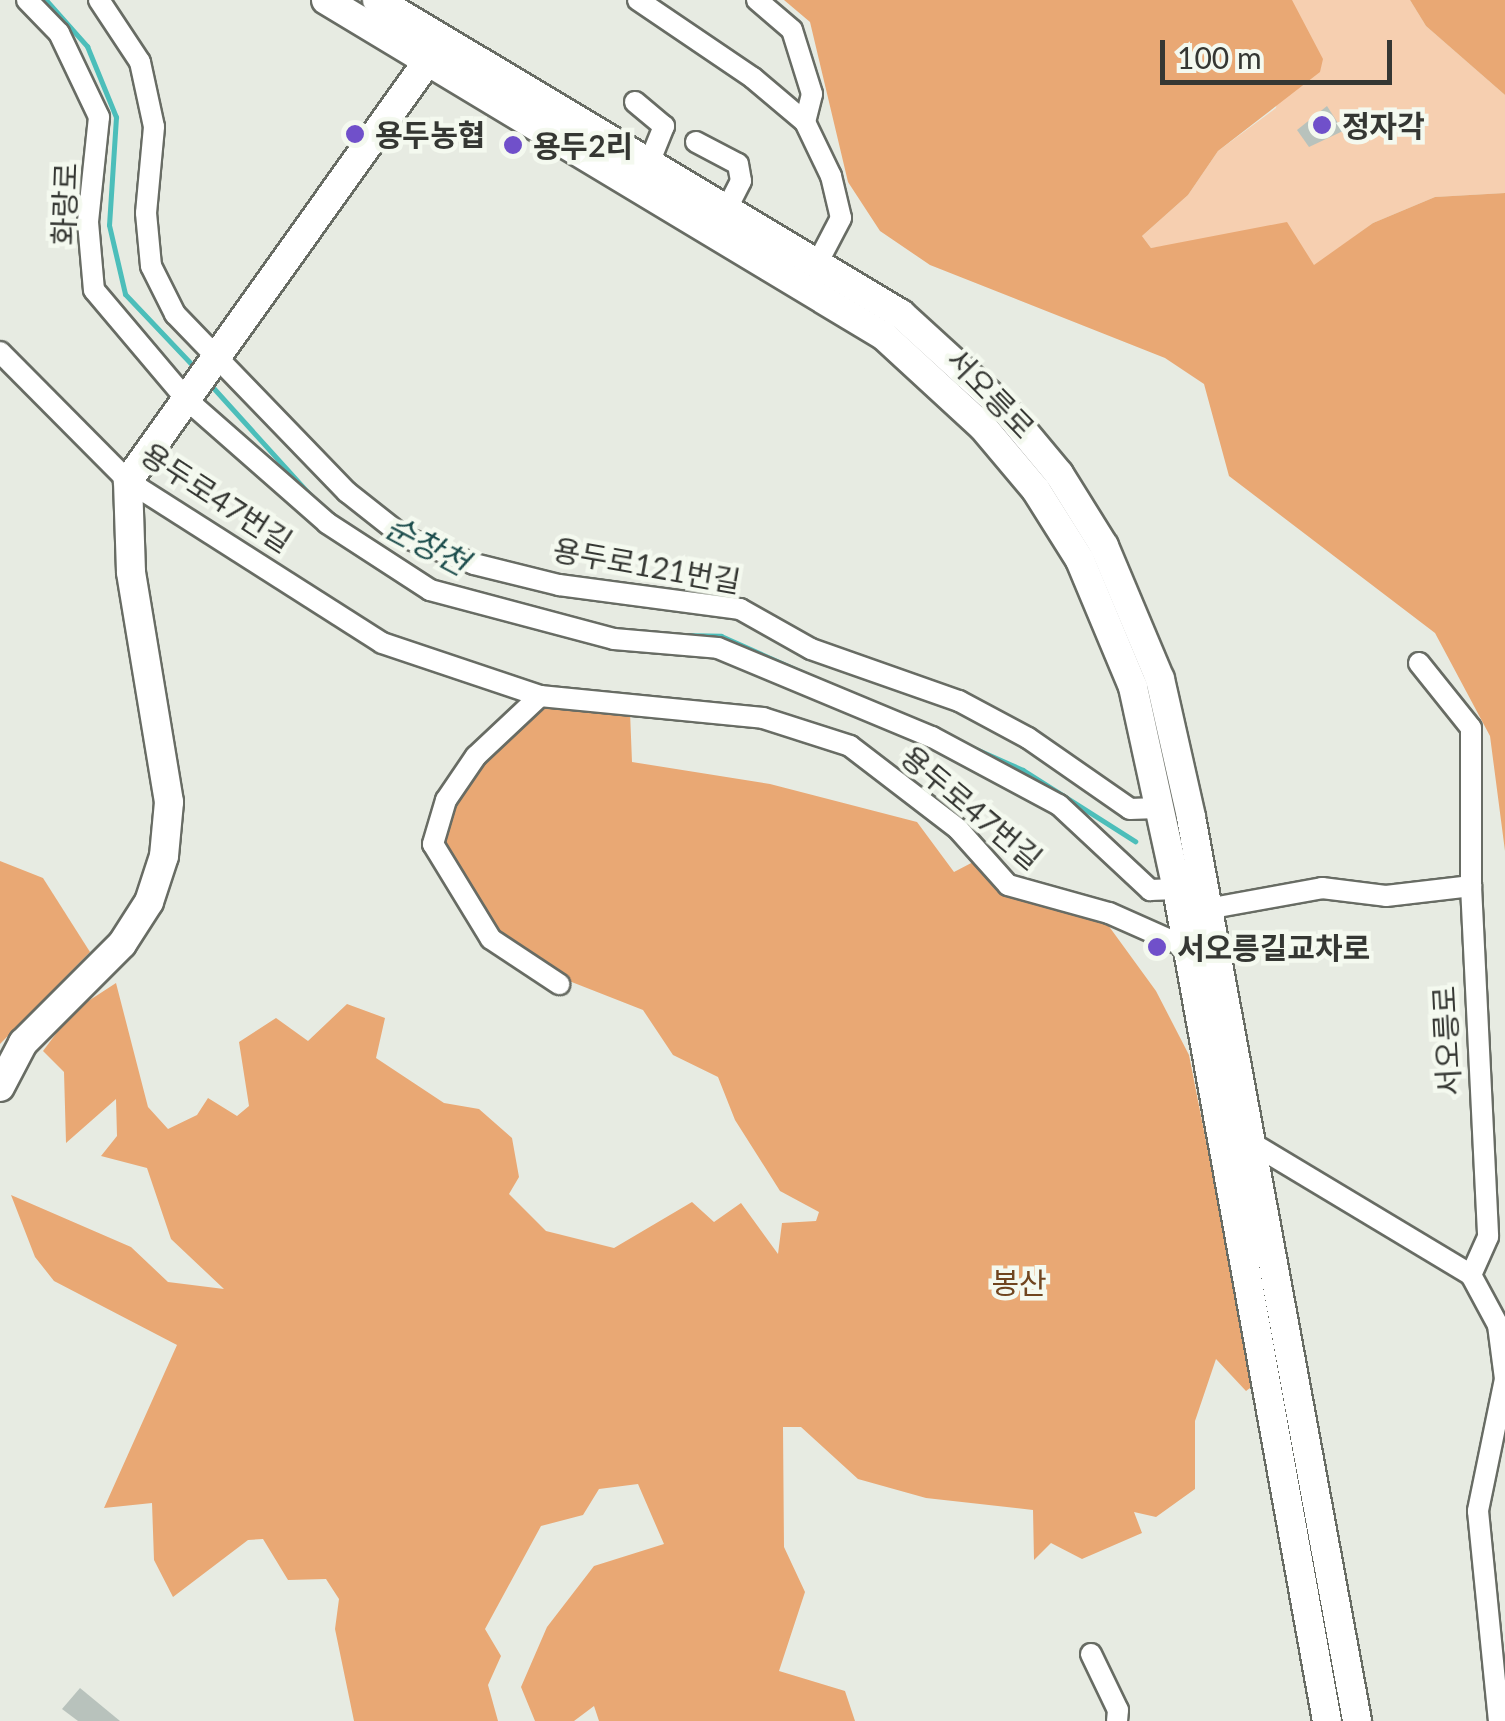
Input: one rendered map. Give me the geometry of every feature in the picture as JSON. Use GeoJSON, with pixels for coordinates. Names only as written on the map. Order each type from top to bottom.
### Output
{"type":"FeatureCollection","features":[{"type":"Feature","properties":{"kind":"main road","name":"서오릉로"},"geometry":{"type":"LineString","coordinates":[[326,0],[847,310],[961,403],[1036,490],[1080,560],[1133,688],[1177,889],[1327,1721]]}},
{"type":"Feature","properties":{"kind":"main road","name":"서오릉로"},"geometry":{"type":"LineString","coordinates":[[377,0],[819,260],[901,314],[981,383],[1059,474],[1104,546],[1160,680],[1253,1144],[1357,1721]]}},
{"type":"Feature","properties":{"kind":"main road"},"geometry":{"type":"LineString","coordinates":[[0,1087],[24,1043],[122,944],[149,902],[164,856],[169,802],[131,572],[128,481],[443,38]]}},
{"type":"Feature","properties":{"kind":"street","name":"화랑로"},"geometry":{"type":"LineString","coordinates":[[27,0],[59,34],[99,117],[88,222],[94,290],[190,394],[327,523],[430,590],[614,640],[718,648],[1008,773],[1060,805],[1144,886],[1177,889]]}},
{"type":"Feature","properties":{"kind":"street","name":"용두로121번길"},"geometry":{"type":"LineString","coordinates":[[98,0],[140,62],[154,126],[146,213],[151,266],[174,314],[214,361],[347,492],[404,537],[474,564],[559,585],[740,609],[811,649],[959,701],[1028,738],[1130,809],[1157,808]]}},
{"type":"Feature","properties":{"kind":"street"},"geometry":{"type":"LineString","coordinates":[[638,0],[753,78],[805,122],[831,176],[841,218],[819,260]]}},
{"type":"Feature","properties":{"kind":"street"},"geometry":{"type":"LineString","coordinates":[[757,0],[792,30],[812,94],[805,122]]}},
{"type":"Feature","properties":{"kind":"street"},"geometry":{"type":"LineString","coordinates":[[635,102],[664,126],[650,161]]}},
{"type":"Feature","properties":{"kind":"street"},"geometry":{"type":"LineString","coordinates":[[696,142],[738,164],[741,181],[728,206]]}},
{"type":"Feature","properties":{"kind":"street","name":"용두로47번길"},"geometry":{"type":"LineString","coordinates":[[0,352],[128,481],[382,644],[540,696],[763,718],[850,746],[958,829],[1008,885],[1110,913],[1188,948]]}},
{"type":"Feature","properties":{"kind":"street","name":"서오릉로"},"geometry":{"type":"LineString","coordinates":[[1419,663],[1471,728],[1471,886],[1488,1238],[1471,1276]]}},
{"type":"Feature","properties":{"kind":"street"},"geometry":{"type":"LineString","coordinates":[[540,696],[476,756],[446,800],[433,844],[491,939],[558,984]]}},
{"type":"Feature","properties":{"kind":"street"},"geometry":{"type":"LineString","coordinates":[[1207,908],[1322,888],[1386,896],[1471,886]]}},
{"type":"Feature","properties":{"kind":"street"},"geometry":{"type":"LineString","coordinates":[[1222,1124],[1471,1276],[1498,1325],[1505,1379],[1478,1511],[1500,1721]]}},
{"type":"Feature","properties":{"kind":"street"},"geometry":{"type":"LineString","coordinates":[[1091,1654],[1118,1710],[1117,1721]]}},
{"type":"Feature","properties":{"kind":"shaded area"},"geometry":{"type":"Polygon","coordinates":[[[1292,0],[1410,0],[1426,26],[1505,95],[1505,193],[1435,197],[1373,223],[1314,266],[1172,245],[1151,248],[1142,236],[1188,195],[1218,151],[1276,108],[1292,0]]]}},
{"type":"Feature","properties":{"kind":"green space"},"geometry":{"type":"Polygon","coordinates":[[[784,0],[1292,0],[1323,59],[1320,72],[1218,151],[1188,195],[1142,236],[1151,248],[1287,222],[1314,265],[1373,223],[1435,197],[1505,193],[1505,851],[1490,736],[1435,633],[1229,476],[1204,384],[1165,358],[930,265],[880,231],[848,182],[810,22],[784,0]]]}},
{"type":"Feature","properties":{"kind":"green space"},"geometry":{"type":"Polygon","coordinates":[[[1410,0],[1505,0],[1505,95],[1426,26],[1410,0]]]}},
{"type":"Feature","properties":{"kind":"green space","name":"봉산"},"geometry":{"type":"Polygon","coordinates":[[[540,702],[630,712],[632,762],[770,784],[917,822],[954,872],[977,860],[1017,898],[1108,925],[1156,991],[1189,1055],[1254,1385],[1246,1391],[1216,1359],[1195,1421],[1195,1489],[1156,1517],[1134,1512],[1142,1533],[1082,1559],[1051,1543],[1034,1560],[1033,1510],[926,1498],[858,1479],[801,1427],[783,1427],[784,1547],[805,1592],[779,1671],[845,1691],[855,1721],[599,1721],[594,1706],[574,1721],[535,1721],[521,1687],[547,1627],[594,1566],[664,1544],[638,1484],[599,1489],[583,1515],[541,1526],[485,1629],[501,1656],[488,1685],[498,1721],[354,1721],[335,1629],[339,1599],[326,1579],[288,1580],[263,1539],[248,1540],[173,1597],[154,1560],[152,1503],[104,1508],[177,1345],[54,1281],[35,1257],[11,1195],[131,1247],[168,1282],[224,1289],[171,1239],[147,1168],[101,1156],[117,1136],[116,1099],[66,1143],[64,1072],[43,1051],[73,1011],[116,983],[148,1107],[168,1129],[197,1115],[208,1098],[237,1116],[249,1106],[239,1042],[276,1018],[308,1041],[347,1004],[385,1018],[376,1058],[444,1103],[479,1109],[512,1138],[519,1177],[509,1194],[546,1231],[614,1248],[692,1202],[714,1222],[741,1203],[778,1254],[782,1223],[816,1221],[819,1212],[780,1191],[735,1120],[718,1077],[673,1055],[643,1010],[564,979],[495,934],[440,843],[450,802],[480,761],[540,702]]]}},
{"type":"Feature","properties":{"kind":"green space"},"geometry":{"type":"Polygon","coordinates":[[[0,861],[43,878],[90,952],[0,1044],[0,861]]]}},
{"type":"Feature","properties":{"kind":"building","name":"정자각"},"geometry":{"type":"Polygon","coordinates":[[[1327,106],[1343,131],[1309,147],[1297,130],[1327,106]]]}},
{"type":"Feature","properties":{"kind":"building"},"geometry":{"type":"Polygon","coordinates":[[[80,1688],[120,1721],[78,1721],[62,1709],[80,1688]]]}},
{"type":"Feature","properties":{"kind":"waterway","name":"순창천"},"geometry":{"type":"LineString","coordinates":[[46,0],[87,46],[116,117],[109,225],[125,294],[197,370]]}},
{"type":"Feature","properties":{"kind":"waterway","name":"순창천"},"geometry":{"type":"LineString","coordinates":[[208,382],[311,496]]}},
{"type":"Feature","properties":{"kind":"waterway","name":"순창천"},"geometry":{"type":"LineString","coordinates":[[682,635],[721,636],[808,675]]}},
{"type":"Feature","properties":{"kind":"waterway","name":"순창천"},"geometry":{"type":"LineString","coordinates":[[969,746],[1023,770],[1135,841]]}},
{"type":"Feature","properties":{"kind":"place","name":"정자각"},"geometry":{"type":"Point","coordinates":[1322,125]}},
{"type":"Feature","properties":{"kind":"place","name":"용두농협"},"geometry":{"type":"Point","coordinates":[355,134]}},
{"type":"Feature","properties":{"kind":"place","name":"용두2리"},"geometry":{"type":"Point","coordinates":[513,145]}},
{"type":"Feature","properties":{"kind":"place","name":"서오릉길교차로"},"geometry":{"type":"Point","coordinates":[1157,947]}}]}
